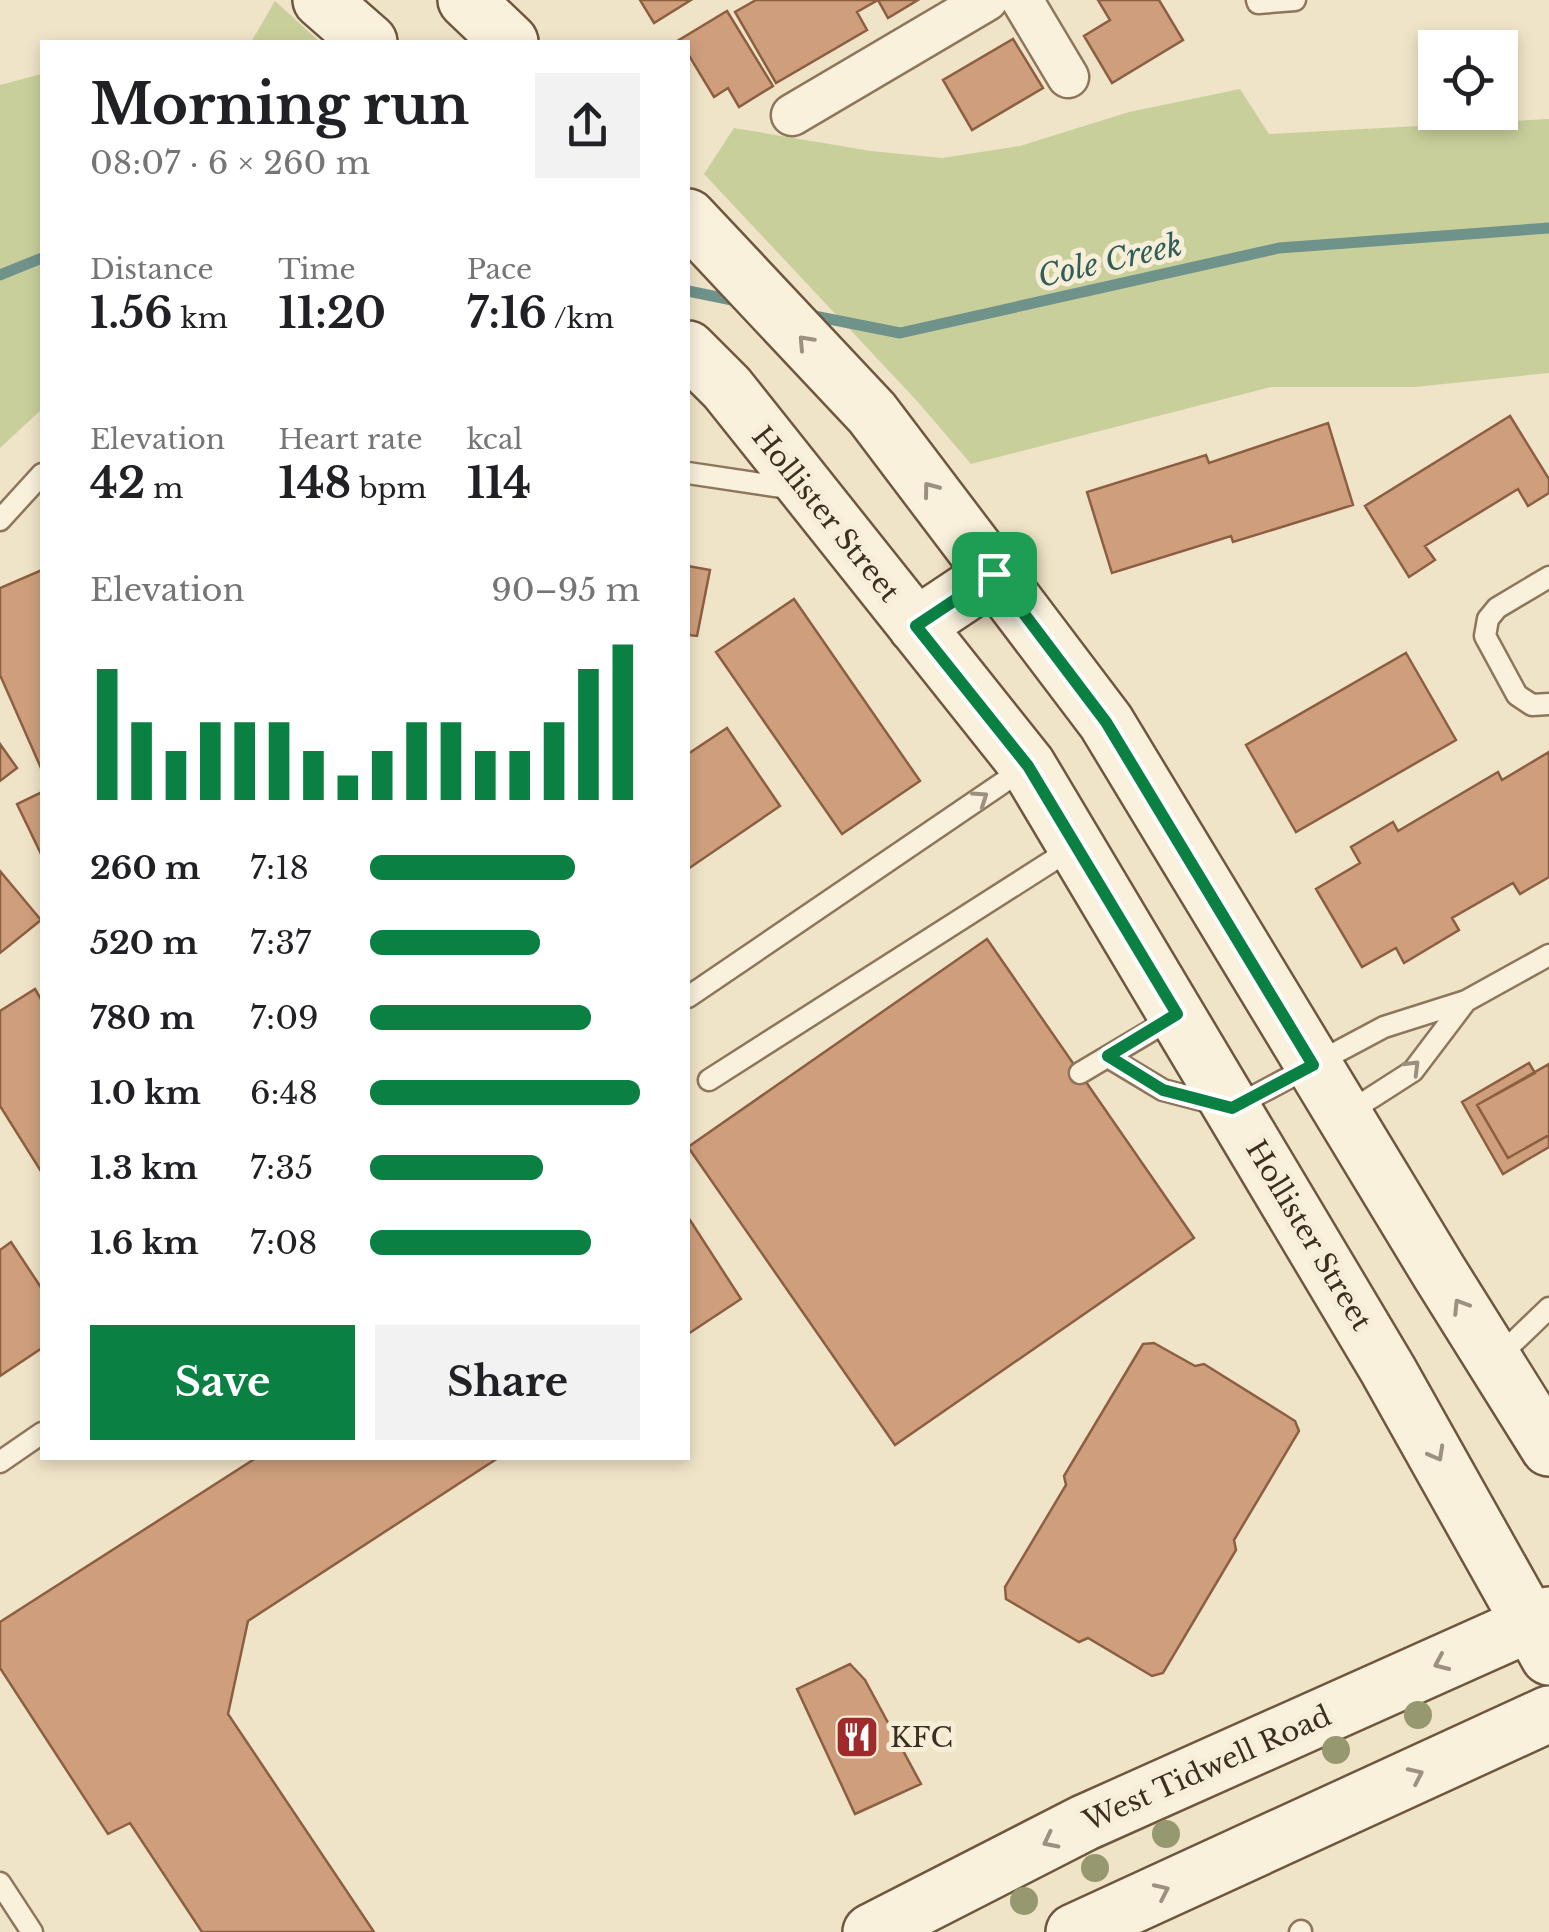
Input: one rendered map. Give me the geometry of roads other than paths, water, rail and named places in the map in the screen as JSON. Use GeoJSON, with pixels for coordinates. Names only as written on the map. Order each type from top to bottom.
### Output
{"type":"FeatureCollection","features":[{"type":"Feature","properties":{"kind":"main road"},"geometry":{"type":"LineString","coordinates":[[321,0],[366,40]]}},
{"type":"Feature","properties":{"kind":"main road"},"geometry":{"type":"LineString","coordinates":[[466,0],[508,40]]}},
{"type":"Feature","properties":{"kind":"main road"},"geometry":{"type":"LineString","coordinates":[[690,219],[872,413],[1106,722],[1549,1448]]}},
{"type":"Feature","properties":{"kind":"main road","name":"Hollister Street"},"geometry":{"type":"LineString","coordinates":[[690,351],[726,388],[1028,766],[1543,1632]]}},
{"type":"Feature","properties":{"kind":"main road"},"geometry":{"type":"LineString","coordinates":[[916,626],[994,574]]}},
{"type":"Feature","properties":{"kind":"main road","name":"West Tidwell Road"},"geometry":{"type":"LineString","coordinates":[[871,1932],[1101,1816],[1543,1632]]}},
{"type":"Feature","properties":{"kind":"main road"},"geometry":{"type":"LineString","coordinates":[[1074,1932],[1549,1714]]}},
{"type":"Feature","properties":{"kind":"street"},"geometry":{"type":"LineString","coordinates":[[792,115],[987,0]]}},
{"type":"Feature","properties":{"kind":"street"},"geometry":{"type":"LineString","coordinates":[[1022,0],[1068,77]]}},
{"type":"Feature","properties":{"kind":"lane"},"geometry":{"type":"LineString","coordinates":[[1257,0],[1294,0]]}},
{"type":"Feature","properties":{"kind":"lane"},"geometry":{"type":"LineString","coordinates":[[690,474],[807,491]]}},
{"type":"Feature","properties":{"kind":"lane"},"geometry":{"type":"LineString","coordinates":[[0,520],[40,476]]}},
{"type":"Feature","properties":{"kind":"lane"},"geometry":{"type":"LineString","coordinates":[[1549,576],[1498,608],[1488,619],[1485,636],[1517,695],[1532,705],[1549,704]]}},
{"type":"Feature","properties":{"kind":"lane"},"geometry":{"type":"LineString","coordinates":[[690,996],[1028,766]]}},
{"type":"Feature","properties":{"kind":"lane"},"geometry":{"type":"LineString","coordinates":[[709,1080],[1076,846]]}},
{"type":"Feature","properties":{"kind":"lane"},"geometry":{"type":"LineString","coordinates":[[1108,1056],[1163,1090],[1232,1108],[1384,1026],[1466,1001],[1549,954]]}},
{"type":"Feature","properties":{"kind":"lane"},"geometry":{"type":"LineString","coordinates":[[1344,1115],[1413,1071],[1466,1001]]}},
{"type":"Feature","properties":{"kind":"lane"},"geometry":{"type":"LineString","coordinates":[[1080,1073],[1177,1014]]}},
{"type":"Feature","properties":{"kind":"lane"},"geometry":{"type":"LineString","coordinates":[[1494,1361],[1549,1308]]}},
{"type":"Feature","properties":{"kind":"lane"},"geometry":{"type":"LineString","coordinates":[[0,1462],[40,1434]]}},
{"type":"Feature","properties":{"kind":"lane"},"geometry":{"type":"LineString","coordinates":[[0,1883],[32,1932]]}},
{"type":"Feature","properties":{"kind":"waterway","name":"Cole Creek"},"geometry":{"type":"LineString","coordinates":[[804,314],[900,333],[1279,248],[1549,228]]}},
{"type":"Feature","properties":{"kind":"waterway","name":"Cole Creek"},"geometry":{"type":"LineString","coordinates":[[0,275],[40,259]]}},
{"type":"Feature","properties":{"kind":"waterway","name":"Cole Creek"},"geometry":{"type":"LineString","coordinates":[[690,291],[742,302]]}},
{"type":"Feature","properties":{"kind":"place","name":"KFC"},"geometry":{"type":"Point","coordinates":[857,1737]}}]}
